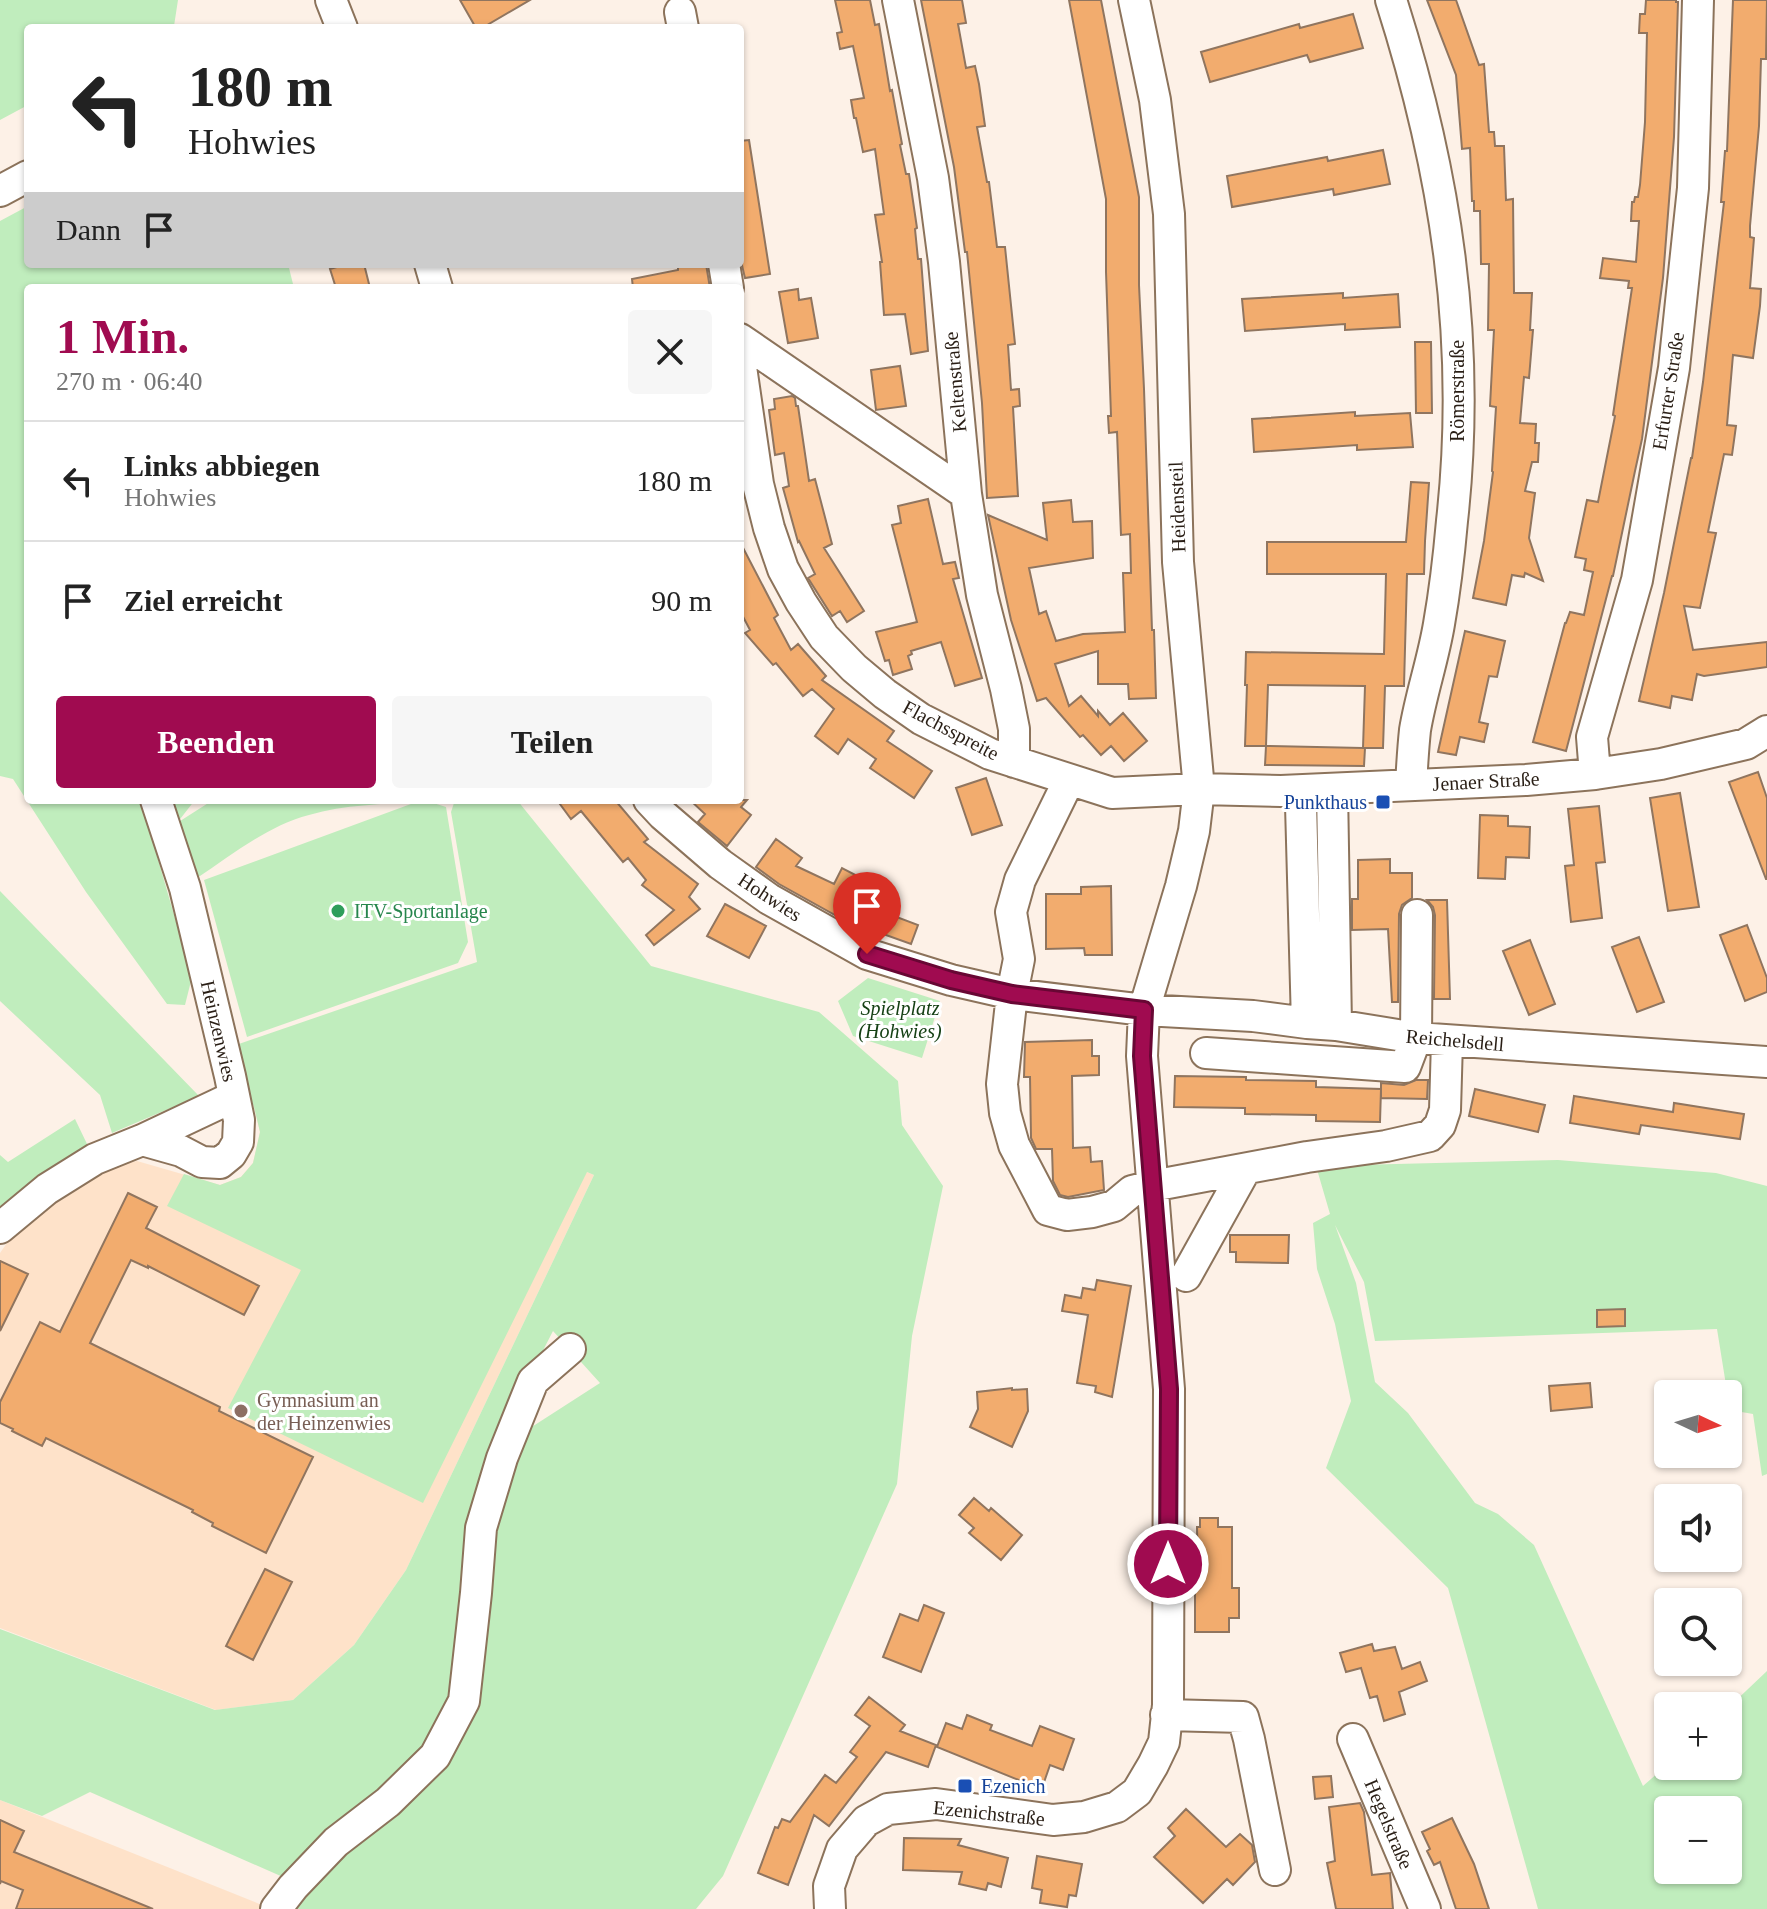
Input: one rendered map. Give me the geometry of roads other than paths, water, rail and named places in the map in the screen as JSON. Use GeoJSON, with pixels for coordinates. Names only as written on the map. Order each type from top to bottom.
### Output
{"type":"FeatureCollection","features":[{"type":"Feature","properties":{"kind":"street"},"geometry":{"type":"LineString","coordinates":[[331,0],[340,24]]}},
{"type":"Feature","properties":{"kind":"street","name":"Keltenstraße"},"geometry":{"type":"LineString","coordinates":[[898,0],[933,178],[966,494],[982,595],[1014,729],[1014,762]]}},
{"type":"Feature","properties":{"kind":"street","name":"Heidensteil"},"geometry":{"type":"LineString","coordinates":[[1134,0],[1155,100],[1169,214],[1178,562],[1199,789],[1194,831],[1184,872],[1144,1010]]}},
{"type":"Feature","properties":{"kind":"street","name":"Römerstraße"},"geometry":{"type":"LineString","coordinates":[[1391,0],[1422,103],[1437,175],[1452,264],[1459,381],[1453,519],[1439,625],[1416,727],[1411,785]]}},
{"type":"Feature","properties":{"kind":"street","name":"Erfurter Straße"},"geometry":{"type":"LineString","coordinates":[[1595,774],[1592,737],[1637,580],[1674,368],[1693,188],[1698,0]]}},
{"type":"Feature","properties":{"kind":"street"},"geometry":{"type":"LineString","coordinates":[[0,191],[24,178]]}},
{"type":"Feature","properties":{"kind":"street"},"geometry":{"type":"LineString","coordinates":[[744,342],[966,494]]}},
{"type":"Feature","properties":{"kind":"street","name":"Flachsspreite"},"geometry":{"type":"LineString","coordinates":[[744,388],[758,484],[783,569],[824,637],[854,668],[921,719],[990,754],[1112,793],[1199,789]]}},
{"type":"Feature","properties":{"kind":"street","name":"Jenaer Straße"},"geometry":{"type":"LineString","coordinates":[[1199,789],[1281,791],[1595,774],[1661,764],[1746,744],[1767,731]]}},
{"type":"Feature","properties":{"kind":"street"},"geometry":{"type":"LineString","coordinates":[[1069,780],[1020,880],[1011,912],[1019,959],[1002,1084],[1005,1113],[1014,1145],[1048,1210],[1067,1215],[1092,1212],[1114,1206],[1132,1191],[1152,1186],[1430,1136],[1440,1125],[1445,1110],[1447,1041]]}},
{"type":"Feature","properties":{"kind":"street"},"geometry":{"type":"LineString","coordinates":[[1322,1024],[1332,789]]}},
{"type":"Feature","properties":{"kind":"street","name":"Heinzenwies"},"geometry":{"type":"LineString","coordinates":[[0,1228],[47,1189],[95,1159],[233,1097],[185,888],[157,804]]}},
{"type":"Feature","properties":{"kind":"street","name":"Hohwies"},"geometry":{"type":"LineString","coordinates":[[653,804],[720,864],[769,899],[867,954],[951,980],[1012,994],[1144,1010]]}},
{"type":"Feature","properties":{"kind":"street"},"geometry":{"type":"LineString","coordinates":[[1301,805],[1322,1024]]}},
{"type":"Feature","properties":{"kind":"street"},"geometry":{"type":"LineString","coordinates":[[1206,1053],[1405,1067],[1416,1038],[1417,915]]}},
{"type":"Feature","properties":{"kind":"street","name":"Reichelsdell"},"geometry":{"type":"LineString","coordinates":[[1144,1010],[1253,1016],[1447,1041],[1767,1062]]}},
{"type":"Feature","properties":{"kind":"street","name":"Ezenichstraße"},"geometry":{"type":"LineString","coordinates":[[830,1909],[829,1886],[842,1849],[866,1821],[888,1809],[936,1804],[1053,1820],[1084,1817],[1117,1807],[1137,1792],[1164,1742],[1168,1691],[1169,1389],[1142,1056],[1144,1010]]}},
{"type":"Feature","properties":{"kind":"street"},"geometry":{"type":"LineString","coordinates":[[142,1140],[181,1151],[202,1162],[220,1163],[231,1154],[238,1142],[239,1120],[233,1097]]}},
{"type":"Feature","properties":{"kind":"street"},"geometry":{"type":"LineString","coordinates":[[1186,1276],[1245,1170]]}},
{"type":"Feature","properties":{"kind":"street"},"geometry":{"type":"LineString","coordinates":[[276,1909],[336,1842],[388,1802],[435,1756],[464,1701],[481,1528],[497,1472],[533,1381],[570,1349]]}},
{"type":"Feature","properties":{"kind":"street"},"geometry":{"type":"LineString","coordinates":[[1166,1715],[1243,1717],[1275,1870]]}},
{"type":"Feature","properties":{"kind":"street","name":"Hegelstraße"},"geometry":{"type":"LineString","coordinates":[[1353,1739],[1425,1909]]}},
{"type":"Feature","properties":{"kind":"place","name":"Punkthaus"},"geometry":{"type":"Point","coordinates":[1383,802]}},
{"type":"Feature","properties":{"kind":"place","name":"ITV-Sportanlage"},"geometry":{"type":"Point","coordinates":[338,911]}},
{"type":"Feature","properties":{"kind":"place","name":"Gymnasium an der Heinzenwies"},"geometry":{"type":"Point","coordinates":[241,1411]}},
{"type":"Feature","properties":{"kind":"place","name":"Ezenich"},"geometry":{"type":"Point","coordinates":[965,1786]}},
{"type":"Feature","properties":{"kind":"park label","name":"Spielplatz (Hohwies)"},"geometry":{"type":"Point","coordinates":[900,1020]}}]}
